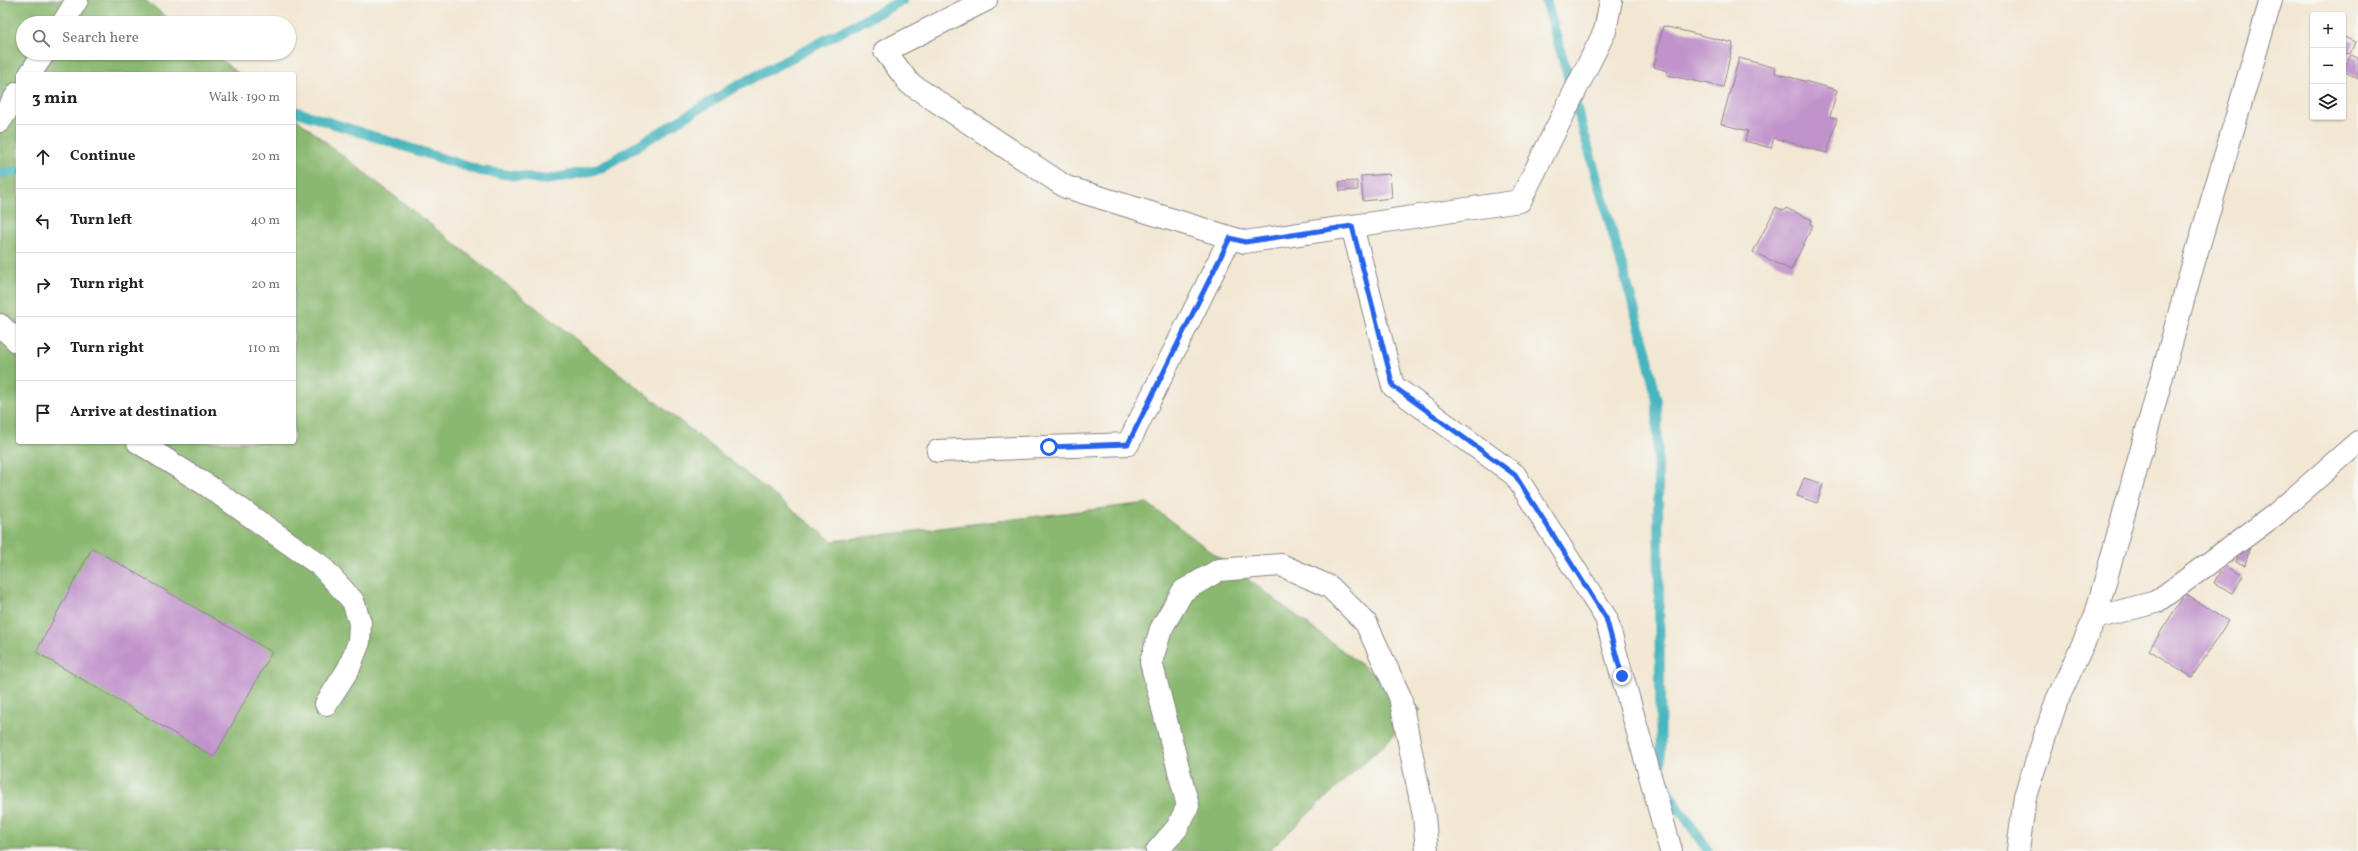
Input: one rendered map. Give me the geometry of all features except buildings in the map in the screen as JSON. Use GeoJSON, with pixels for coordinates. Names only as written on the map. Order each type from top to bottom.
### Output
{"type":"FeatureCollection","features":[{"type":"Feature","properties":{"kind":"street"},"geometry":{"type":"LineString","coordinates":[[67,16],[77,0]]}},
{"type":"Feature","properties":{"kind":"street"},"geometry":{"type":"LineString","coordinates":[[986,0],[885,52],[909,83],[1066,187],[1245,242],[1520,201],[1605,31],[1611,0]]}},
{"type":"Feature","properties":{"kind":"street"},"geometry":{"type":"LineString","coordinates":[[2018,851],[2025,796],[2057,700],[2095,618],[2190,274],[2271,0]]}},
{"type":"Feature","properties":{"kind":"street"},"geometry":{"type":"LineString","coordinates":[[31,72],[39,60]]}},
{"type":"Feature","properties":{"kind":"street"},"geometry":{"type":"LineString","coordinates":[[0,121],[16,96]]}},
{"type":"Feature","properties":{"kind":"street"},"geometry":{"type":"LineString","coordinates":[[1352,226],[1393,386],[1515,475],[1606,618],[1671,851]]}},
{"type":"Feature","properties":{"kind":"street"},"geometry":{"type":"LineString","coordinates":[[938,451],[1128,444],[1230,238]]}},
{"type":"Feature","properties":{"kind":"street"},"geometry":{"type":"LineString","coordinates":[[0,325],[16,340]]}},
{"type":"Feature","properties":{"kind":"street"},"geometry":{"type":"LineString","coordinates":[[2095,618],[2156,602],[2276,514],[2358,442]]}},
{"type":"Feature","properties":{"kind":"street"},"geometry":{"type":"LineString","coordinates":[[141,444],[208,486],[321,566],[352,601],[360,623],[359,642],[349,668],[326,704]]}},
{"type":"Feature","properties":{"kind":"street"},"geometry":{"type":"LineString","coordinates":[[1157,851],[1177,828],[1188,806],[1152,662],[1161,629],[1182,591],[1219,570],[1281,565],[1330,587],[1366,622],[1400,697],[1424,816],[1427,851]]}},
{"type":"Feature","properties":{"kind":"green space"},"geometry":{"type":"Polygon","coordinates":[[[0,0],[145,0],[165,16],[16,16],[16,60],[222,60],[237,72],[16,72],[16,444],[296,444],[296,119],[832,541],[1147,503],[1421,710],[1268,851],[0,851],[0,0]]]}},
{"type":"Feature","properties":{"kind":"waterway"},"geometry":{"type":"LineString","coordinates":[[296,112],[481,171],[547,180],[599,169],[735,87],[903,0]]}},
{"type":"Feature","properties":{"kind":"waterway"},"geometry":{"type":"LineString","coordinates":[[1546,0],[1646,350],[1657,402],[1661,772],[1669,794],[1708,851]]}},
{"type":"Feature","properties":{"kind":"waterway"},"geometry":{"type":"LineString","coordinates":[[0,173],[16,171]]}},
{"type":"Feature","properties":{"kind":"route"},"geometry":{"type":"LineString","coordinates":[[1049,447],[1128,444],[1230,238],[1245,242],[1352,226],[1393,386],[1515,475],[1606,618],[1622,676]]}}]}
